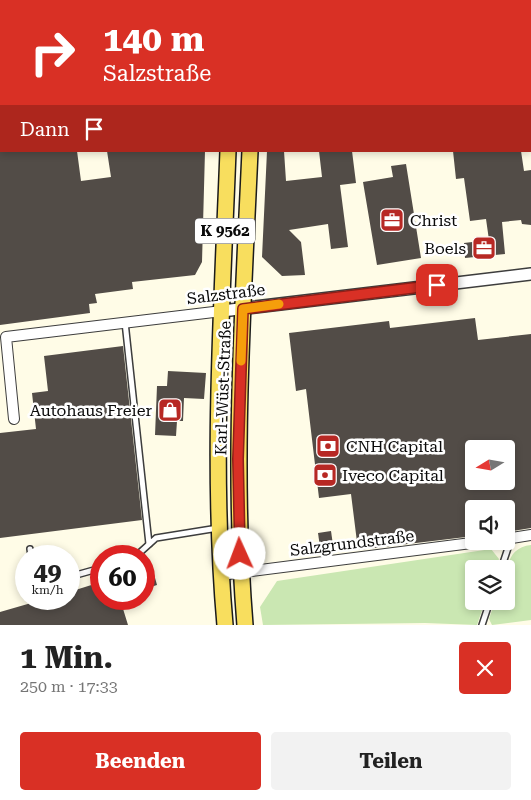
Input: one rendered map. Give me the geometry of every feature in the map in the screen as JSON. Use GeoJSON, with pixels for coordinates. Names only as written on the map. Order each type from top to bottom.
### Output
{"type":"FeatureCollection","features":[{"type":"Feature","properties":{"kind":"main road","name":"Karl-Wüst-Straße"},"geometry":{"type":"LineString","coordinates":[[225,625],[218,528],[222,311],[228,152]]}},
{"type":"Feature","properties":{"kind":"main road","name":"Karl-Wüst-Straße"},"geometry":{"type":"LineString","coordinates":[[245,625],[240,572],[238,459],[250,152]]}},
{"type":"Feature","properties":{"kind":"street","name":"Salzstraße"},"geometry":{"type":"LineString","coordinates":[[14,419],[3,337],[531,274]]}},
{"type":"Feature","properties":{"kind":"street"},"geometry":{"type":"LineString","coordinates":[[515,538],[531,535]]}},
{"type":"Feature","properties":{"kind":"street","name":"Salzgrundstraße"},"geometry":{"type":"LineString","coordinates":[[221,575],[465,544]]}},
{"type":"Feature","properties":{"kind":"lane"},"geometry":{"type":"LineString","coordinates":[[125,322],[149,544]]}},
{"type":"Feature","properties":{"kind":"lane"},"geometry":{"type":"LineString","coordinates":[[149,544],[156,538],[218,528]]}},
{"type":"Feature","properties":{"kind":"lane"},"geometry":{"type":"LineString","coordinates":[[482,625],[487,610]]}},
{"type":"Feature","properties":{"kind":"green space"},"geometry":{"type":"Polygon","coordinates":[[[531,545],[531,620],[492,625],[489,619],[492,610],[515,610],[515,560],[510,560],[515,552],[522,547],[531,545]]]}},
{"type":"Feature","properties":{"kind":"green space"},"geometry":{"type":"Polygon","coordinates":[[[484,550],[492,550],[499,559],[465,560],[465,610],[482,610],[477,625],[425,623],[263,625],[260,607],[277,581],[484,550]]]}},
{"type":"Feature","properties":{"kind":"building"},"geometry":{"type":"Polygon","coordinates":[[[0,152],[77,152],[81,181],[111,177],[107,152],[205,152],[202,262],[195,275],[132,282],[133,289],[95,294],[97,303],[89,304],[90,313],[0,325],[0,152]]]}},
{"type":"Feature","properties":{"kind":"building"},"geometry":{"type":"Polygon","coordinates":[[[267,152],[284,152],[286,181],[322,177],[319,152],[352,152],[356,183],[340,185],[348,247],[331,249],[328,224],[289,230],[301,242],[305,275],[282,276],[262,257],[267,152]]]}},
{"type":"Feature","properties":{"kind":"building"},"geometry":{"type":"Polygon","coordinates":[[[453,152],[521,152],[524,171],[531,170],[531,225],[522,224],[521,220],[502,222],[505,254],[465,258],[464,243],[489,240],[486,219],[470,221],[464,178],[456,179],[453,152]]]}},
{"type":"Feature","properties":{"kind":"building","name":"Christ"},"geometry":{"type":"Polygon","coordinates":[[[406,164],[421,258],[377,265],[363,182],[393,177],[391,166],[406,164]]]}},
{"type":"Feature","properties":{"kind":"building"},"geometry":{"type":"Polygon","coordinates":[[[475,318],[478,340],[531,334],[531,528],[515,531],[515,500],[465,500],[465,537],[358,550],[351,494],[319,498],[306,389],[296,391],[289,333],[389,321],[390,328],[475,318]]]}},
{"type":"Feature","properties":{"kind":"building"},"geometry":{"type":"Polygon","coordinates":[[[123,346],[142,520],[0,538],[0,433],[36,429],[32,393],[48,391],[44,356],[123,346]]]}},
{"type":"Feature","properties":{"kind":"building","name":"Autohaus Freier"},"geometry":{"type":"Polygon","coordinates":[[[168,371],[206,373],[204,399],[184,398],[183,421],[177,421],[176,436],[155,435],[157,386],[167,386],[168,371]]]}},
{"type":"Feature","properties":{"kind":"building"},"geometry":{"type":"Polygon","coordinates":[[[331,531],[333,545],[320,547],[318,533],[331,531]]]}},
{"type":"Feature","properties":{"kind":"building"},"geometry":{"type":"Polygon","coordinates":[[[90,585],[90,610],[123,610],[128,625],[0,625],[0,612],[15,608],[15,610],[80,610],[80,589],[90,585]]]}},
{"type":"Feature","properties":{"kind":"slow traffic"},"geometry":{"type":"LineString","coordinates":[[241,361],[243,309],[279,304]]}},
{"type":"Feature","properties":{"kind":"place","name":"Christ"},"geometry":{"type":"Point","coordinates":[392,220]}},
{"type":"Feature","properties":{"kind":"place","name":"Boels"},"geometry":{"type":"Point","coordinates":[484,248]}},
{"type":"Feature","properties":{"kind":"place","name":"Autohaus Freier"},"geometry":{"type":"Point","coordinates":[170,410]}},
{"type":"Feature","properties":{"kind":"place","name":"CNH Capital"},"geometry":{"type":"Point","coordinates":[328,446]}},
{"type":"Feature","properties":{"kind":"place","name":"Iveco Capital"},"geometry":{"type":"Point","coordinates":[325,475]}},
{"type":"Feature","properties":{"kind":"route"},"geometry":{"type":"LineString","coordinates":[[240,554],[238,459],[243,309],[437,285]]}}]}
